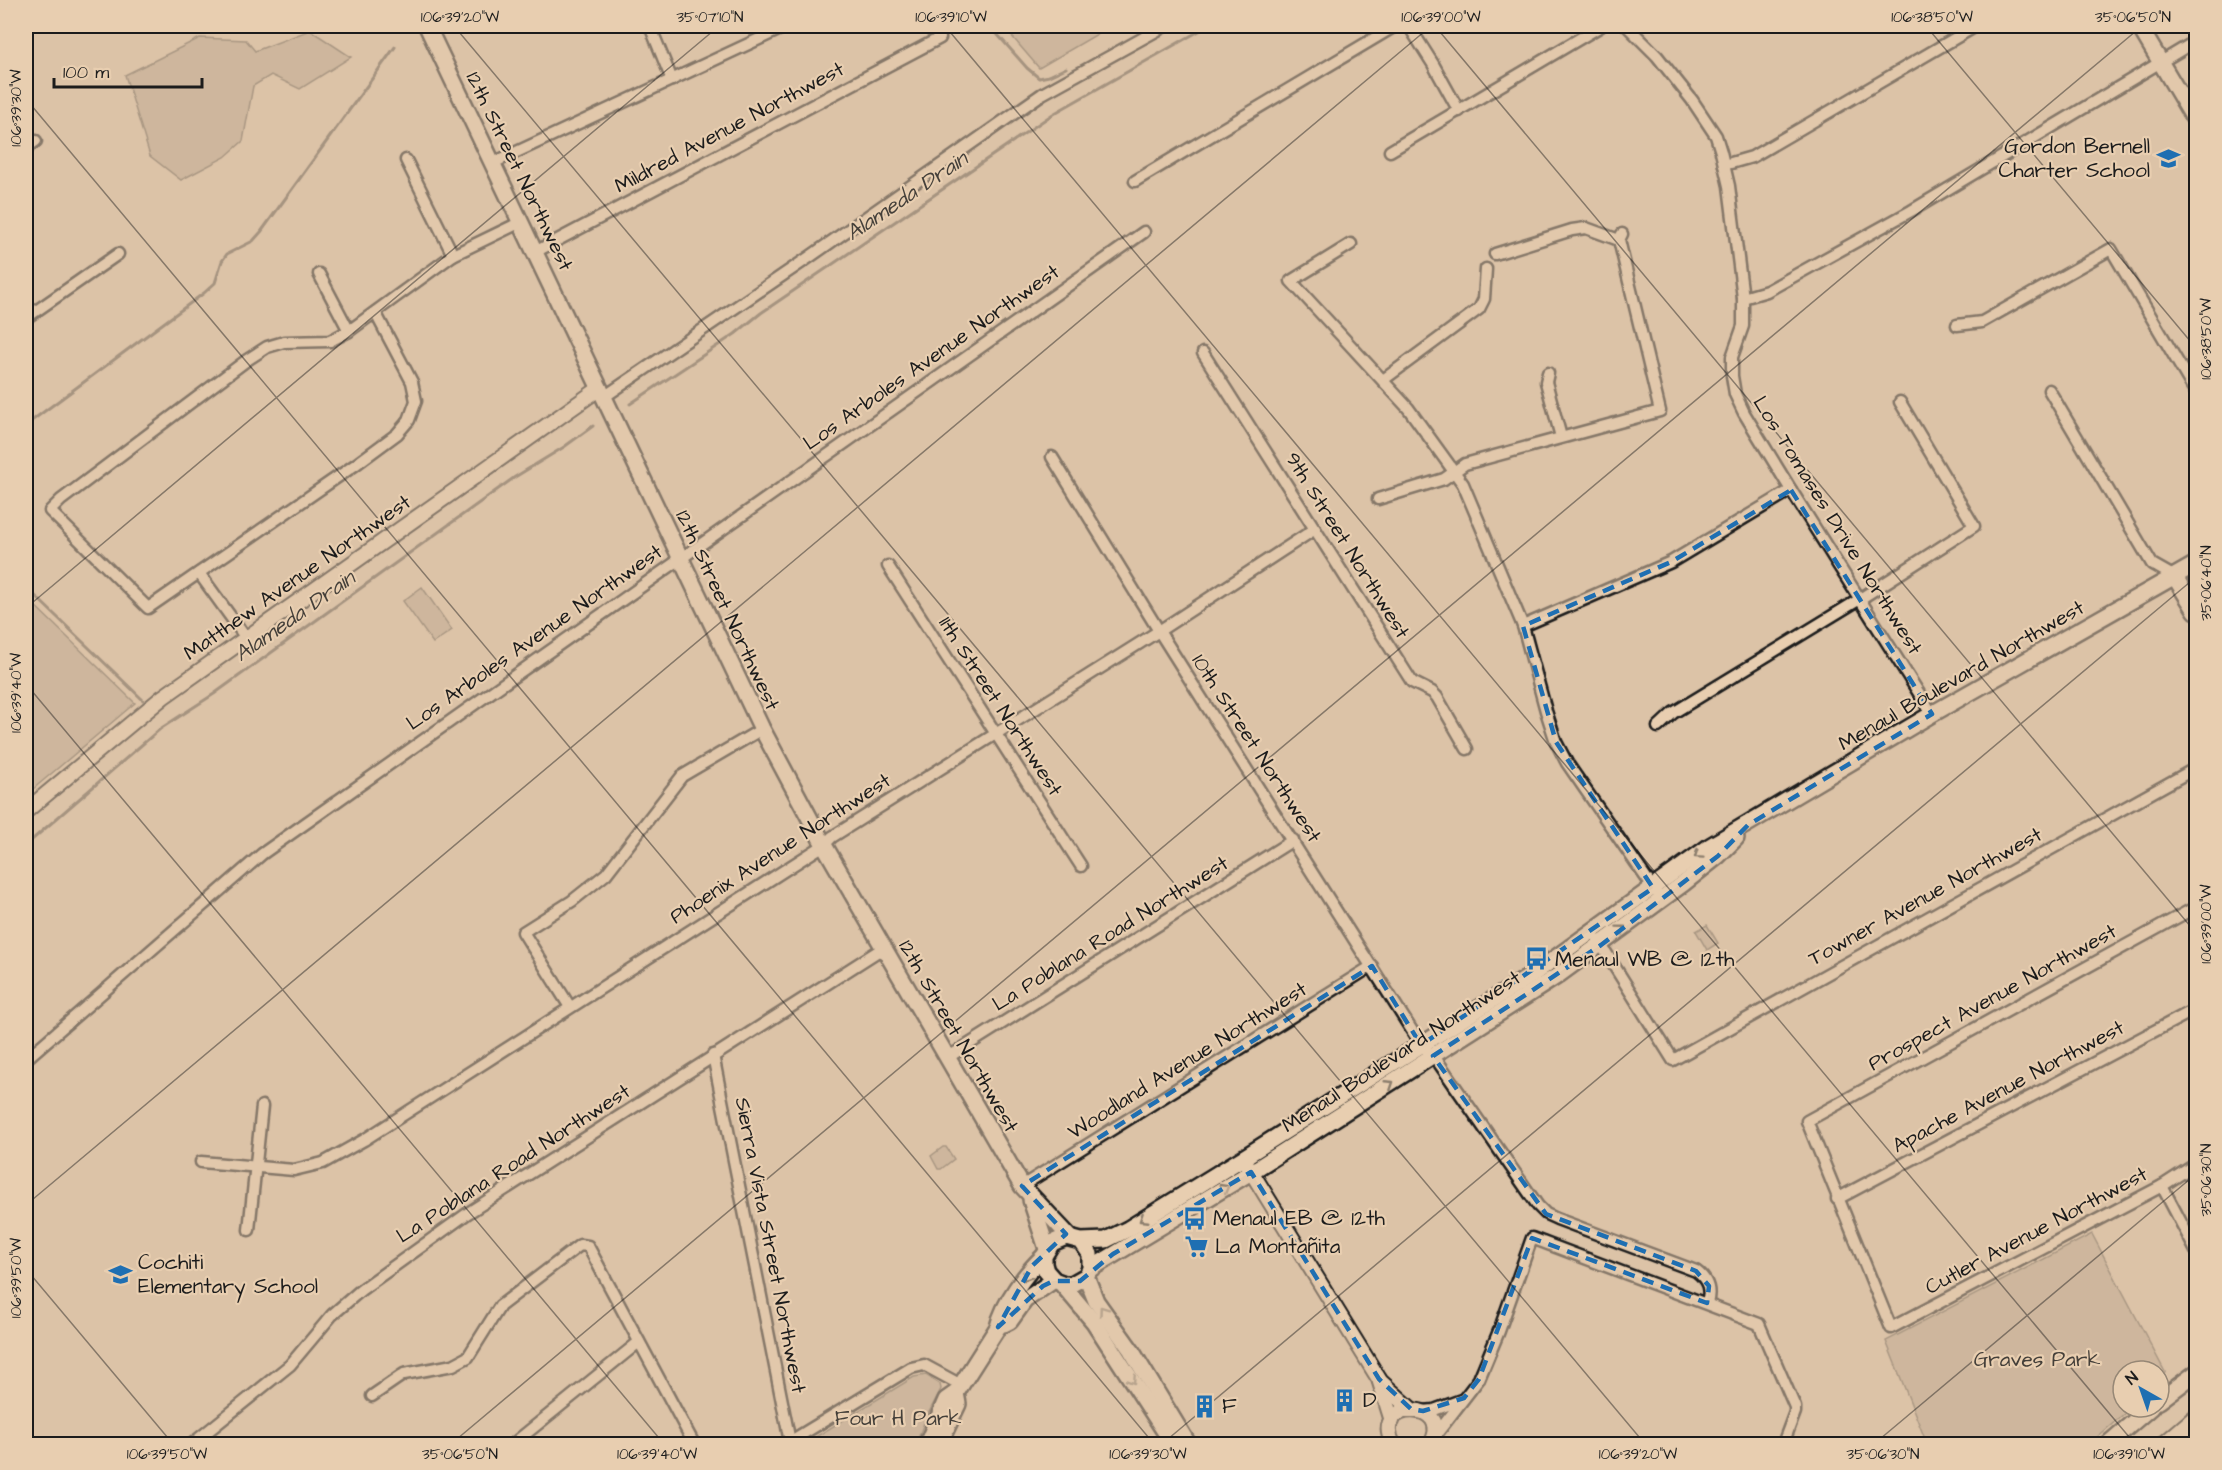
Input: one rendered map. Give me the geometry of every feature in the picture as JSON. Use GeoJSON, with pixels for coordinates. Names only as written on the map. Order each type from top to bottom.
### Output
{"type":"FeatureCollection","features":[{"type":"Feature","properties":{"kind":"highway"},"geometry":{"type":"LineString","coordinates":[[2168,1444],[2196,1420]]}},
{"type":"Feature","properties":{"kind":"main road","name":"12th Street Northwest"},"geometry":{"type":"LineString","coordinates":[[427,26],[762,729],[824,845],[1025,1190],[1045,1252]]}},
{"type":"Feature","properties":{"kind":"main road"},"geometry":{"type":"LineString","coordinates":[[2139,26],[2196,122]]}},
{"type":"Feature","properties":{"kind":"main road","name":"Menaul Boulevard Northwest"},"geometry":{"type":"LineString","coordinates":[[1247,1165],[1434,1056],[1557,976],[1601,945],[1710,846],[1932,714],[2196,564]]}},
{"type":"Feature","properties":{"kind":"main road"},"geometry":{"type":"LineString","coordinates":[[2175,577],[2196,587]]}},
{"type":"Feature","properties":{"kind":"main road"},"geometry":{"type":"LineString","coordinates":[[2175,577],[2196,611]]}},
{"type":"Feature","properties":{"kind":"main road","name":"Menaul Boulevard Northwest"},"geometry":{"type":"LineString","coordinates":[[1088,1272],[1421,1045],[1532,975],[1593,931],[1657,894]]}},
{"type":"Feature","properties":{"kind":"main road"},"geometry":{"type":"LineString","coordinates":[[927,1444],[946,1400],[958,1389],[998,1327],[1001,1316],[1032,1266],[1059,1239],[1105,1240],[1247,1165]]}},
{"type":"Feature","properties":{"kind":"main road","name":"12th Street Northwest"},"geometry":{"type":"LineString","coordinates":[[1025,1190],[1075,1239]]}},
{"type":"Feature","properties":{"kind":"main road"},"geometry":{"type":"LineString","coordinates":[[1075,1239],[1090,1254],[1088,1272],[1096,1301],[1125,1342],[1188,1444]]}},
{"type":"Feature","properties":{"kind":"main road"},"geometry":{"type":"LineString","coordinates":[[1045,1252],[1046,1271],[1094,1322],[1173,1444]]}},
{"type":"Feature","properties":{"kind":"main road"},"geometry":{"type":"LineString","coordinates":[[998,1327],[1010,1321],[1033,1293],[1057,1282],[1072,1284],[1088,1272]]}},
{"type":"Feature","properties":{"kind":"main road"},"geometry":{"type":"LineString","coordinates":[[2171,1392],[2196,1373]]}},
{"type":"Feature","properties":{"kind":"main road"},"geometry":{"type":"LineString","coordinates":[[939,1444],[958,1404],[958,1389]]}},
{"type":"Feature","properties":{"kind":"main road"},"geometry":{"type":"LineString","coordinates":[[2108,1444],[2137,1419]]}},
{"type":"Feature","properties":{"kind":"street"},"geometry":{"type":"LineString","coordinates":[[650,26],[672,80]]}},
{"type":"Feature","properties":{"kind":"street"},"geometry":{"type":"LineString","coordinates":[[492,163],[788,26]]}},
{"type":"Feature","properties":{"kind":"street","name":"Matthew Avenue Northwest"},"geometry":{"type":"LineString","coordinates":[[26,811],[144,711],[602,392],[811,256],[1042,94],[1165,26]]}},
{"type":"Feature","properties":{"kind":"street"},"geometry":{"type":"LineString","coordinates":[[1135,181],[1395,26]]}},
{"type":"Feature","properties":{"kind":"street"},"geometry":{"type":"LineString","coordinates":[[1409,26],[1459,111]]}},
{"type":"Feature","properties":{"kind":"street"},"geometry":{"type":"LineString","coordinates":[[1390,151],[1600,26]]}},
{"type":"Feature","properties":{"kind":"street","name":"Los Tomases Drive Northwest"},"geometry":{"type":"LineString","coordinates":[[1627,26],[1657,57],[1716,136],[1729,186],[1743,298],[1743,326],[1732,357],[1735,394],[1791,490],[1932,714]]}},
{"type":"Feature","properties":{"kind":"street"},"geometry":{"type":"LineString","coordinates":[[1724,165],[1752,157],[1976,26]]}},
{"type":"Feature","properties":{"kind":"street","name":"Mildred Avenue Northwest"},"geometry":{"type":"LineString","coordinates":[[535,252],[940,38]]}},
{"type":"Feature","properties":{"kind":"street"},"geometry":{"type":"LineString","coordinates":[[1743,298],[1767,291],[1911,211],[2161,64],[2196,41]]}},
{"type":"Feature","properties":{"kind":"street"},"geometry":{"type":"LineString","coordinates":[[26,148],[36,141]]}},
{"type":"Feature","properties":{"kind":"street"},"geometry":{"type":"LineString","coordinates":[[406,160],[453,255]]}},
{"type":"Feature","properties":{"kind":"street"},"geometry":{"type":"LineString","coordinates":[[375,312],[412,382],[416,401],[410,420],[397,434],[355,465],[148,608],[50,511],[61,500],[267,347],[284,342],[330,341],[349,331],[375,312],[453,255],[521,222]]}},
{"type":"Feature","properties":{"kind":"street"},"geometry":{"type":"LineString","coordinates":[[1378,499],[1444,479],[1465,464],[1660,411],[1621,237],[1586,228],[1572,230],[1496,254]]}},
{"type":"Feature","properties":{"kind":"street","name":"Los Arboles Avenue Northwest"},"geometry":{"type":"LineString","coordinates":[[26,1059],[262,854],[680,557],[1144,232]]}},
{"type":"Feature","properties":{"kind":"street"},"geometry":{"type":"LineString","coordinates":[[1351,244],[1291,281],[1408,408],[1455,471],[1470,499],[1523,626],[1556,742],[1567,763],[1657,894]]}},
{"type":"Feature","properties":{"kind":"street"},"geometry":{"type":"LineString","coordinates":[[1957,325],[1982,322],[2111,249],[2196,393]]}},
{"type":"Feature","properties":{"kind":"street"},"geometry":{"type":"LineString","coordinates":[[26,318],[118,254]]}},
{"type":"Feature","properties":{"kind":"street"},"geometry":{"type":"LineString","coordinates":[[1383,380],[1479,309],[1484,299],[1486,269]]}},
{"type":"Feature","properties":{"kind":"street"},"geometry":{"type":"LineString","coordinates":[[319,274],[349,331]]}},
{"type":"Feature","properties":{"kind":"street","name":"9th Street Northwest"},"geometry":{"type":"LineString","coordinates":[[1203,353],[1412,682],[1437,697],[1467,749]]}},
{"type":"Feature","properties":{"kind":"street"},"geometry":{"type":"LineString","coordinates":[[1548,373],[1546,382],[1561,437]]}},
{"type":"Feature","properties":{"kind":"street"},"geometry":{"type":"LineString","coordinates":[[2049,390],[2152,564],[2175,577]]}},
{"type":"Feature","properties":{"kind":"street"},"geometry":{"type":"LineString","coordinates":[[1658,727],[1673,713],[1860,599],[1974,526],[1899,402]]}},
{"type":"Feature","properties":{"kind":"street","name":"10th Street Northwest"},"geometry":{"type":"LineString","coordinates":[[1052,457],[1159,631],[1421,1045],[1434,1056],[1538,1206],[1546,1214],[1696,1271],[1702,1275],[1709,1286],[1707,1303]]}},
{"type":"Feature","properties":{"kind":"street"},"geometry":{"type":"LineString","coordinates":[[1523,626],[1671,562],[1791,490]]}},
{"type":"Feature","properties":{"kind":"street","name":"Phoenix Avenue Northwest"},"geometry":{"type":"LineString","coordinates":[[201,1162],[294,1170],[322,1163],[364,1140],[824,845],[832,837],[1159,631],[1315,529]]}},
{"type":"Feature","properties":{"kind":"street","name":"11th Street Northwest"},"geometry":{"type":"LineString","coordinates":[[888,566],[1082,866]]}},
{"type":"Feature","properties":{"kind":"street"},"geometry":{"type":"LineString","coordinates":[[199,573],[246,638]]}},
{"type":"Feature","properties":{"kind":"street"},"geometry":{"type":"LineString","coordinates":[[570,1007],[523,932],[572,902],[606,874],[682,776],[762,729]]}},
{"type":"Feature","properties":{"kind":"street","name":"Towner Avenue Northwest"},"geometry":{"type":"LineString","coordinates":[[1601,945],[1673,1060],[2196,768]]}},
{"type":"Feature","properties":{"kind":"street","name":"La Poblana Road Northwest"},"geometry":{"type":"LineString","coordinates":[[947,1058],[1293,840]]}},
{"type":"Feature","properties":{"kind":"street","name":"Prospect Avenue Northwest"},"geometry":{"type":"LineString","coordinates":[[1837,1198],[1807,1120],[2196,907]]}},
{"type":"Feature","properties":{"kind":"street"},"geometry":{"type":"LineString","coordinates":[[1593,931],[1601,945]]}},
{"type":"Feature","properties":{"kind":"street","name":"La Poblana Road Northwest"},"geometry":{"type":"LineString","coordinates":[[192,1444],[290,1365],[332,1315],[380,1276],[468,1213],[883,948]]}},
{"type":"Feature","properties":{"kind":"street","name":"Woodland Avenue Northwest"},"geometry":{"type":"LineString","coordinates":[[1025,1190],[1372,966]]}},
{"type":"Feature","properties":{"kind":"street","name":"Apache Avenue Northwest"},"geometry":{"type":"LineString","coordinates":[[1837,1198],[2196,1009]]}},
{"type":"Feature","properties":{"kind":"street","name":"Sierra Vista Street Northwest"},"geometry":{"type":"LineString","coordinates":[[713,1055],[788,1443]]}},
{"type":"Feature","properties":{"kind":"street"},"geometry":{"type":"LineString","coordinates":[[249,1230],[262,1106]]}},
{"type":"Feature","properties":{"kind":"street","name":"Cutler Avenue Northwest"},"geometry":{"type":"LineString","coordinates":[[1837,1198],[1891,1328],[2162,1186],[2196,1164]]}},
{"type":"Feature","properties":{"kind":"street"},"geometry":{"type":"LineString","coordinates":[[1247,1165],[1379,1379],[1433,1421],[1433,1442]]}},
{"type":"Feature","properties":{"kind":"street"},"geometry":{"type":"LineString","coordinates":[[2162,1186],[2196,1251]]}},
{"type":"Feature","properties":{"kind":"street"},"geometry":{"type":"LineString","coordinates":[[1433,1442],[1479,1379],[1499,1331],[1532,1238],[1759,1324],[1795,1407],[1783,1444]]}},
{"type":"Feature","properties":{"kind":"street"},"geometry":{"type":"LineString","coordinates":[[372,1396],[404,1374],[453,1365],[468,1356],[500,1306],[580,1245],[588,1246],[694,1444]]}},
{"type":"Feature","properties":{"kind":"street"},"geometry":{"type":"LineString","coordinates":[[513,1444],[639,1342]]}},
{"type":"Feature","properties":{"kind":"street"},"geometry":{"type":"LineString","coordinates":[[788,1443],[911,1368],[924,1365],[958,1389]]}},
{"type":"Feature","properties":{"kind":"street"},"geometry":{"type":"LineString","coordinates":[[1379,1379],[1389,1436]]}},
{"type":"Feature","properties":{"kind":"street"},"geometry":{"type":"LineString","coordinates":[[1389,1436],[1403,1410],[1434,1410],[1464,1398]]}},
{"type":"Feature","properties":{"kind":"highlighted area"},"geometry":{"type":"Polygon","coordinates":[[[1791,490],[1932,714],[1748,825],[1718,856],[1601,945],[1433,1056],[1546,1214],[1696,1271],[1709,1286],[1707,1303],[1532,1238],[1479,1379],[1464,1398],[1423,1411],[1411,1409],[1379,1379],[1251,1172],[1113,1254],[1080,1281],[1053,1281],[1043,1286],[998,1327],[1032,1266],[1066,1234],[1022,1186],[1372,966],[1421,1045],[1653,888],[1556,742],[1523,626],[1671,562],[1791,490]]]}},
{"type":"Feature","properties":{"kind":"green space"},"geometry":{"type":"Polygon","coordinates":[[[1003,26],[1111,26],[1039,68],[1003,26]]]}},
{"type":"Feature","properties":{"kind":"green space"},"geometry":{"type":"Polygon","coordinates":[[[310,30],[351,57],[300,89],[271,75],[253,86],[243,141],[225,157],[181,180],[150,156],[125,75],[200,38],[246,40],[255,51],[310,30]]]}},
{"type":"Feature","properties":{"kind":"green space"},"geometry":{"type":"Polygon","coordinates":[[[422,587],[452,630],[433,643],[403,601],[422,587]]]}},
{"type":"Feature","properties":{"kind":"green space"},"geometry":{"type":"Polygon","coordinates":[[[26,597],[135,703],[26,795],[26,597]]]}},
{"type":"Feature","properties":{"kind":"green space"},"geometry":{"type":"Polygon","coordinates":[[[1707,925],[1718,943],[1707,950],[1696,931],[1707,925]]]}},
{"type":"Feature","properties":{"kind":"green space"},"geometry":{"type":"Polygon","coordinates":[[[946,1147],[954,1159],[938,1169],[931,1156],[946,1147]]]}},
{"type":"Feature","properties":{"kind":"green space","name":"Graves Park"},"geometry":{"type":"Polygon","coordinates":[[[2092,1234],[2158,1359],[2111,1359],[2111,1419],[2118,1419],[2089,1444],[1927,1444],[1886,1341],[2092,1234]]]}},
{"type":"Feature","properties":{"kind":"green space","name":"Four H Park"},"geometry":{"type":"Polygon","coordinates":[[[926,1375],[940,1384],[941,1389],[916,1444],[804,1444],[914,1377],[926,1375]]]}},
{"type":"Feature","properties":{"kind":"waterway"},"geometry":{"type":"LineString","coordinates":[[990,26],[1027,68],[1039,78],[1066,68]]}},
{"type":"Feature","properties":{"kind":"waterway","name":"Alameda Drain"},"geometry":{"type":"LineString","coordinates":[[630,404],[1053,114],[1208,26]]}},
{"type":"Feature","properties":{"kind":"waterway"},"geometry":{"type":"LineString","coordinates":[[26,425],[215,283],[222,261],[227,254],[253,241],[261,232],[395,47]]}},
{"type":"Feature","properties":{"kind":"waterway","name":"Alameda Drain"},"geometry":{"type":"LineString","coordinates":[[26,845],[160,729],[214,694],[515,477],[593,426]]}},
{"type":"Feature","properties":{"kind":"waterway"},"geometry":{"type":"LineString","coordinates":[[26,587],[143,700]]}},
{"type":"Feature","properties":{"kind":"place","name":"Gordon Bernell Charter School"},"geometry":{"type":"Point","coordinates":[2168,158]}},
{"type":"Feature","properties":{"kind":"place","name":"Menaul WB @ 12th"},"geometry":{"type":"Point","coordinates":[1537,959]}},
{"type":"Feature","properties":{"kind":"place","name":"Menaul EB @ 12th"},"geometry":{"type":"Point","coordinates":[1195,1218]}},
{"type":"Feature","properties":{"kind":"place","name":"La Montañita"},"geometry":{"type":"Point","coordinates":[1197,1246]}},
{"type":"Feature","properties":{"kind":"place","name":"Cochiti Elementary School"},"geometry":{"type":"Point","coordinates":[120,1274]}},
{"type":"Feature","properties":{"kind":"place","name":"D"},"geometry":{"type":"Point","coordinates":[1345,1400]}},
{"type":"Feature","properties":{"kind":"place","name":"F"},"geometry":{"type":"Point","coordinates":[1204,1406]}}]}
